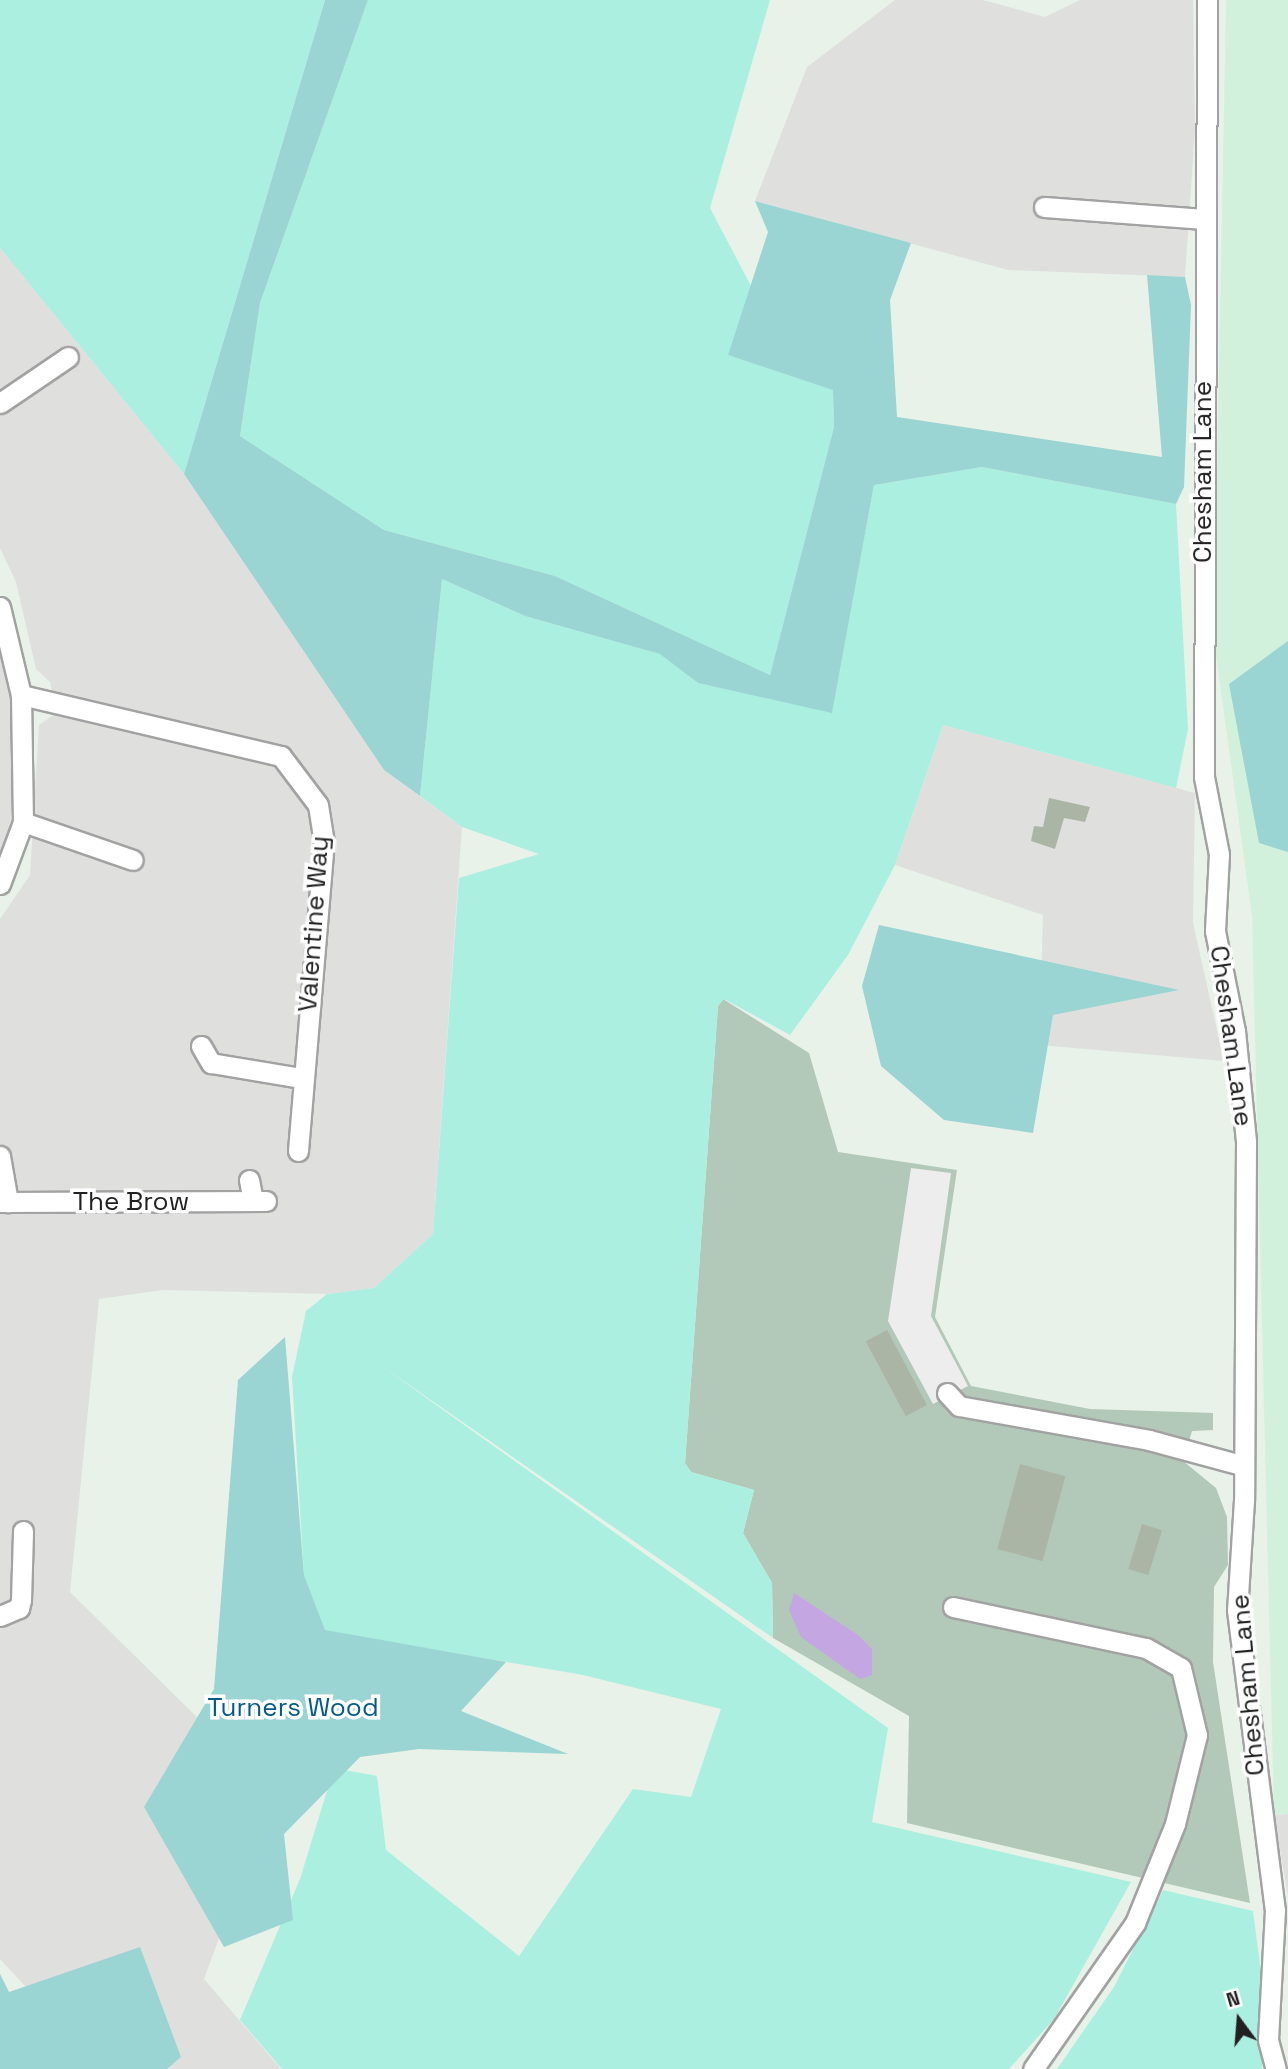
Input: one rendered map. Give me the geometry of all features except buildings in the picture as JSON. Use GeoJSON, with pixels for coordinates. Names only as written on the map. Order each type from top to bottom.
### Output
{"type":"FeatureCollection","features":[{"type":"Feature","properties":{"kind":"street","name":"Chesham Lane"},"geometry":{"type":"LineString","coordinates":[[1207,0],[1204,777],[1219,854],[1215,931],[1236,1031],[1246,1142],[1237,1610],[1275,1910],[1268,2040],[1276,2069]]}},
{"type":"Feature","properties":{"kind":"street"},"geometry":{"type":"LineString","coordinates":[[1044,207],[1205,219]]}},
{"type":"Feature","properties":{"kind":"street"},"geometry":{"type":"LineString","coordinates":[[0,404],[68,357]]}},
{"type":"Feature","properties":{"kind":"street"},"geometry":{"type":"LineString","coordinates":[[0,607],[21,695],[23,822],[0,884]]}},
{"type":"Feature","properties":{"kind":"street","name":"Valentine Way"},"geometry":{"type":"LineString","coordinates":[[21,695],[281,756],[318,805],[324,841],[302,1077],[298,1151]]}},
{"type":"Feature","properties":{"kind":"street"},"geometry":{"type":"LineString","coordinates":[[23,822],[133,860]]}},
{"type":"Feature","properties":{"kind":"street"},"geometry":{"type":"LineString","coordinates":[[201,1046],[211,1063],[302,1077]]}},
{"type":"Feature","properties":{"kind":"street","name":"The Brow"},"geometry":{"type":"LineString","coordinates":[[0,1156],[4,1202],[260,1201],[249,1181]]}},
{"type":"Feature","properties":{"kind":"street"},"geometry":{"type":"LineString","coordinates":[[947,1393],[959,1406],[1149,1440],[1241,1465]]}},
{"type":"Feature","properties":{"kind":"street"},"geometry":{"type":"LineString","coordinates":[[0,1616],[19,1608],[22,1600],[23,1531]]}},
{"type":"Feature","properties":{"kind":"street"},"geometry":{"type":"LineString","coordinates":[[953,1607],[1146,1648],[1181,1668],[1197,1735],[1175,1824],[1135,1923],[1033,2069]]}},
{"type":"Feature","properties":{"kind":"shaded area"},"geometry":{"type":"Polygon","coordinates":[[[0,0],[325,0],[184,474],[0,248],[0,0]]]}},
{"type":"Feature","properties":{"kind":"shaded area"},"geometry":{"type":"Polygon","coordinates":[[[368,0],[770,0],[710,208],[751,286],[729,355],[833,389],[834,427],[770,675],[555,576],[384,530],[240,436],[260,303],[368,0]]]}},
{"type":"Feature","properties":{"kind":"shaded area"},"geometry":{"type":"Polygon","coordinates":[[[895,0],[983,0],[1045,17],[1080,0],[1193,0],[1195,128],[1185,277],[1008,270],[755,201],[807,67],[895,0]]]}},
{"type":"Feature","properties":{"kind":"shaded area"},"geometry":{"type":"Polygon","coordinates":[[[1226,0],[1288,0],[1288,1814],[1274,1815],[1252,916],[1214,641],[1226,0]]]}},
{"type":"Feature","properties":{"kind":"shaded area"},"geometry":{"type":"Polygon","coordinates":[[[0,248],[184,474],[384,770],[462,827],[433,1234],[374,1288],[327,1294],[163,1290],[99,1299],[70,1592],[203,1723],[293,1739],[204,1979],[281,2069],[102,2069],[0,1959],[0,919],[30,875],[39,725],[56,713],[50,682],[36,669],[16,582],[0,548],[0,248]]]}},
{"type":"Feature","properties":{"kind":"shaded area"},"geometry":{"type":"Polygon","coordinates":[[[982,467],[1176,504],[1188,729],[1176,788],[943,725],[895,865],[848,955],[790,1035],[724,999],[718,1006],[685,1463],[691,1472],[754,1490],[743,1533],[772,1583],[773,1638],[379,1364],[888,1728],[872,1822],[1131,1882],[1054,2019],[1009,2069],[282,2069],[240,2020],[300,1879],[334,1768],[377,1776],[386,1850],[519,1956],[633,1789],[691,1797],[721,1709],[583,1675],[325,1631],[304,1575],[292,1377],[306,1311],[327,1294],[374,1288],[433,1234],[459,878],[539,854],[462,827],[420,796],[442,579],[525,616],[661,654],[698,683],[832,712],[874,485],[982,467]]]}},
{"type":"Feature","properties":{"kind":"shaded area"},"geometry":{"type":"Polygon","coordinates":[[[0,639],[13,707],[15,770],[7,859],[0,869],[0,639]]]}},
{"type":"Feature","properties":{"kind":"shaded area"},"geometry":{"type":"Polygon","coordinates":[[[943,725],[1195,793],[1193,923],[1224,1061],[1039,1045],[1043,915],[895,865],[943,725]]]}},
{"type":"Feature","properties":{"kind":"shaded area"},"geometry":{"type":"Polygon","coordinates":[[[723,999],[809,1053],[838,1152],[957,1170],[935,1317],[971,1386],[1090,1409],[1213,1413],[1213,1430],[1192,1431],[1183,1461],[1216,1488],[1227,1517],[1228,1565],[1214,1587],[1213,1662],[1250,1903],[907,1823],[909,1716],[773,1638],[772,1583],[743,1533],[754,1490],[691,1472],[685,1463],[718,1006],[723,999]]]}},
{"type":"Feature","properties":{"kind":"shaded area"},"geometry":{"type":"Polygon","coordinates":[[[911,1168],[951,1173],[931,1316],[968,1386],[933,1404],[888,1321],[911,1168]]]}},
{"type":"Feature","properties":{"kind":"shaded area"},"geometry":{"type":"Polygon","coordinates":[[[794,1593],[858,1635],[872,1649],[872,1675],[860,1679],[801,1637],[789,1610],[794,1593]]]}},
{"type":"Feature","properties":{"kind":"shaded area"},"geometry":{"type":"Polygon","coordinates":[[[1288,1814],[1288,1897],[1274,1815],[1288,1814]]]}},
{"type":"Feature","properties":{"kind":"shaded area"},"geometry":{"type":"Polygon","coordinates":[[[1163,1890],[1253,1911],[1265,2003],[1262,2069],[1057,2069],[1114,1987],[1163,1890]]]}},
{"type":"Feature","properties":{"kind":"green space"},"geometry":{"type":"Polygon","coordinates":[[[325,0],[368,0],[260,303],[240,436],[384,530],[555,576],[770,675],[834,427],[833,390],[728,355],[768,232],[755,201],[911,243],[890,300],[897,417],[1162,457],[1147,275],[1185,277],[1191,305],[1184,487],[1176,504],[982,467],[874,485],[832,713],[698,683],[660,654],[525,616],[442,579],[420,796],[384,770],[184,474],[325,0]]]}},
{"type":"Feature","properties":{"kind":"green space"},"geometry":{"type":"Polygon","coordinates":[[[1288,641],[1288,852],[1259,843],[1229,684],[1288,641]]]}},
{"type":"Feature","properties":{"kind":"green space"},"geometry":{"type":"Polygon","coordinates":[[[879,925],[1179,990],[1053,1015],[1033,1133],[944,1120],[881,1066],[862,986],[879,925]]]}},
{"type":"Feature","properties":{"kind":"green space","name":"Turners Wood"},"geometry":{"type":"Polygon","coordinates":[[[285,1337],[304,1575],[325,1630],[506,1662],[461,1711],[568,1754],[419,1749],[360,1757],[284,1834],[293,1920],[224,1947],[144,1807],[214,1689],[238,1380],[285,1337]]]}},
{"type":"Feature","properties":{"kind":"green space"},"geometry":{"type":"Polygon","coordinates":[[[140,1947],[181,2057],[167,2069],[0,2069],[0,1974],[9,1992],[140,1947]]]}}]}
